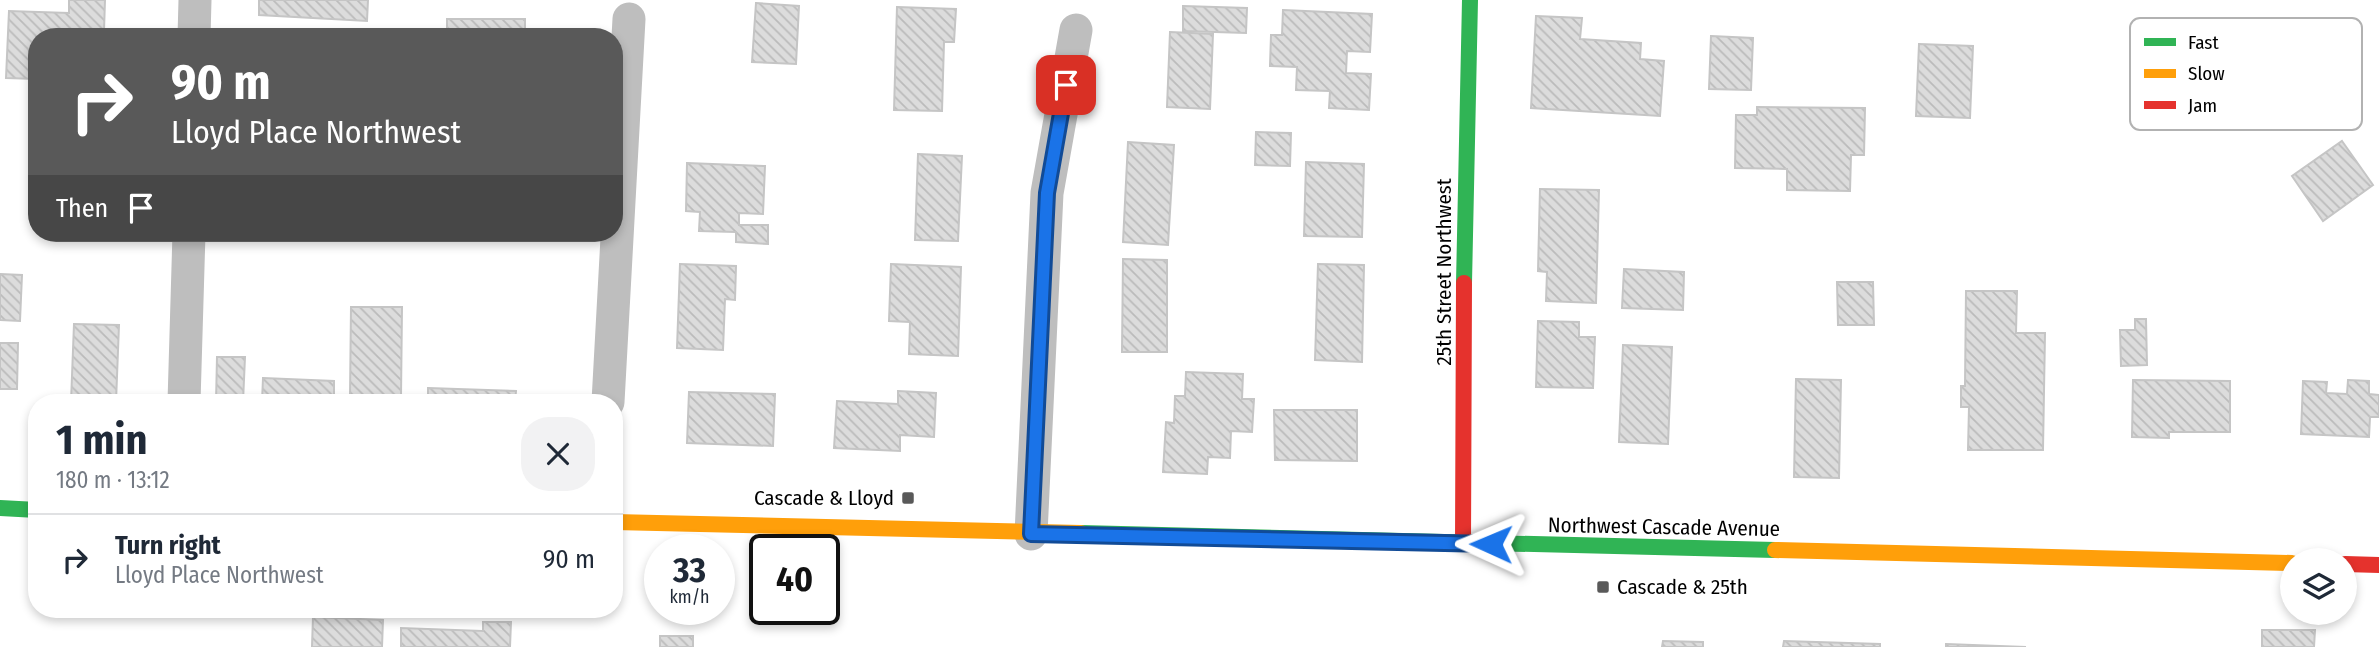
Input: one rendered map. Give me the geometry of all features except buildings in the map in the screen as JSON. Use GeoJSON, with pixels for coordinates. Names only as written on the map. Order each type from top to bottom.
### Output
{"type":"FeatureCollection","features":[{"type":"Feature","properties":{"kind":"street"},"geometry":{"type":"LineString","coordinates":[[194,28],[195,0]]}},
{"type":"Feature","properties":{"kind":"street","name":"25th Street Northwest"},"geometry":{"type":"LineString","coordinates":[[1463,544],[1465,182],[1470,0]]}},
{"type":"Feature","properties":{"kind":"street"},"geometry":{"type":"LineString","coordinates":[[623,128],[629,19]]}},
{"type":"Feature","properties":{"kind":"street"},"geometry":{"type":"LineString","coordinates":[[1031,534],[1047,193],[1076,30]]}},
{"type":"Feature","properties":{"kind":"street"},"geometry":{"type":"LineString","coordinates":[[184,394],[189,242]]}},
{"type":"Feature","properties":{"kind":"street"},"geometry":{"type":"LineString","coordinates":[[608,394],[617,242]]}},
{"type":"Feature","properties":{"kind":"street"},"geometry":{"type":"LineString","coordinates":[[0,508],[28,510]]}},
{"type":"Feature","properties":{"kind":"street","name":"Northwest Cascade Avenue"},"geometry":{"type":"LineString","coordinates":[[623,523],[2280,563]]}},
{"type":"Feature","properties":{"kind":"street"},"geometry":{"type":"LineString","coordinates":[[2357,564],[2379,565]]}},
{"type":"Feature","properties":{"kind":"traffic: fast"},"geometry":{"type":"LineString","coordinates":[[1464,283],[1470,0]]}},
{"type":"Feature","properties":{"kind":"traffic: fast"},"geometry":{"type":"LineString","coordinates":[[0,508],[28,510]]}},
{"type":"Feature","properties":{"kind":"traffic: fast"},"geometry":{"type":"LineString","coordinates":[[1081,533],[1775,550]]}},
{"type":"Feature","properties":{"kind":"traffic: slow"},"geometry":{"type":"LineString","coordinates":[[623,522],[1081,533]]}},
{"type":"Feature","properties":{"kind":"traffic: slow"},"geometry":{"type":"LineString","coordinates":[[1775,550],[2280,563]]}},
{"type":"Feature","properties":{"kind":"traffic: jam"},"geometry":{"type":"LineString","coordinates":[[1463,544],[1464,283]]}},
{"type":"Feature","properties":{"kind":"traffic: jam"},"geometry":{"type":"LineString","coordinates":[[2357,564],[2379,565]]}},
{"type":"Feature","properties":{"kind":"place","name":"Cascade & Lloyd"},"geometry":{"type":"Point","coordinates":[908,498]}},
{"type":"Feature","properties":{"kind":"place","name":"Cascade & 25th"},"geometry":{"type":"Point","coordinates":[1603,587]}},
{"type":"Feature","properties":{"kind":"route"},"geometry":{"type":"LineString","coordinates":[[1066,85],[1047,193],[1031,534],[1491,544]]}}]}
